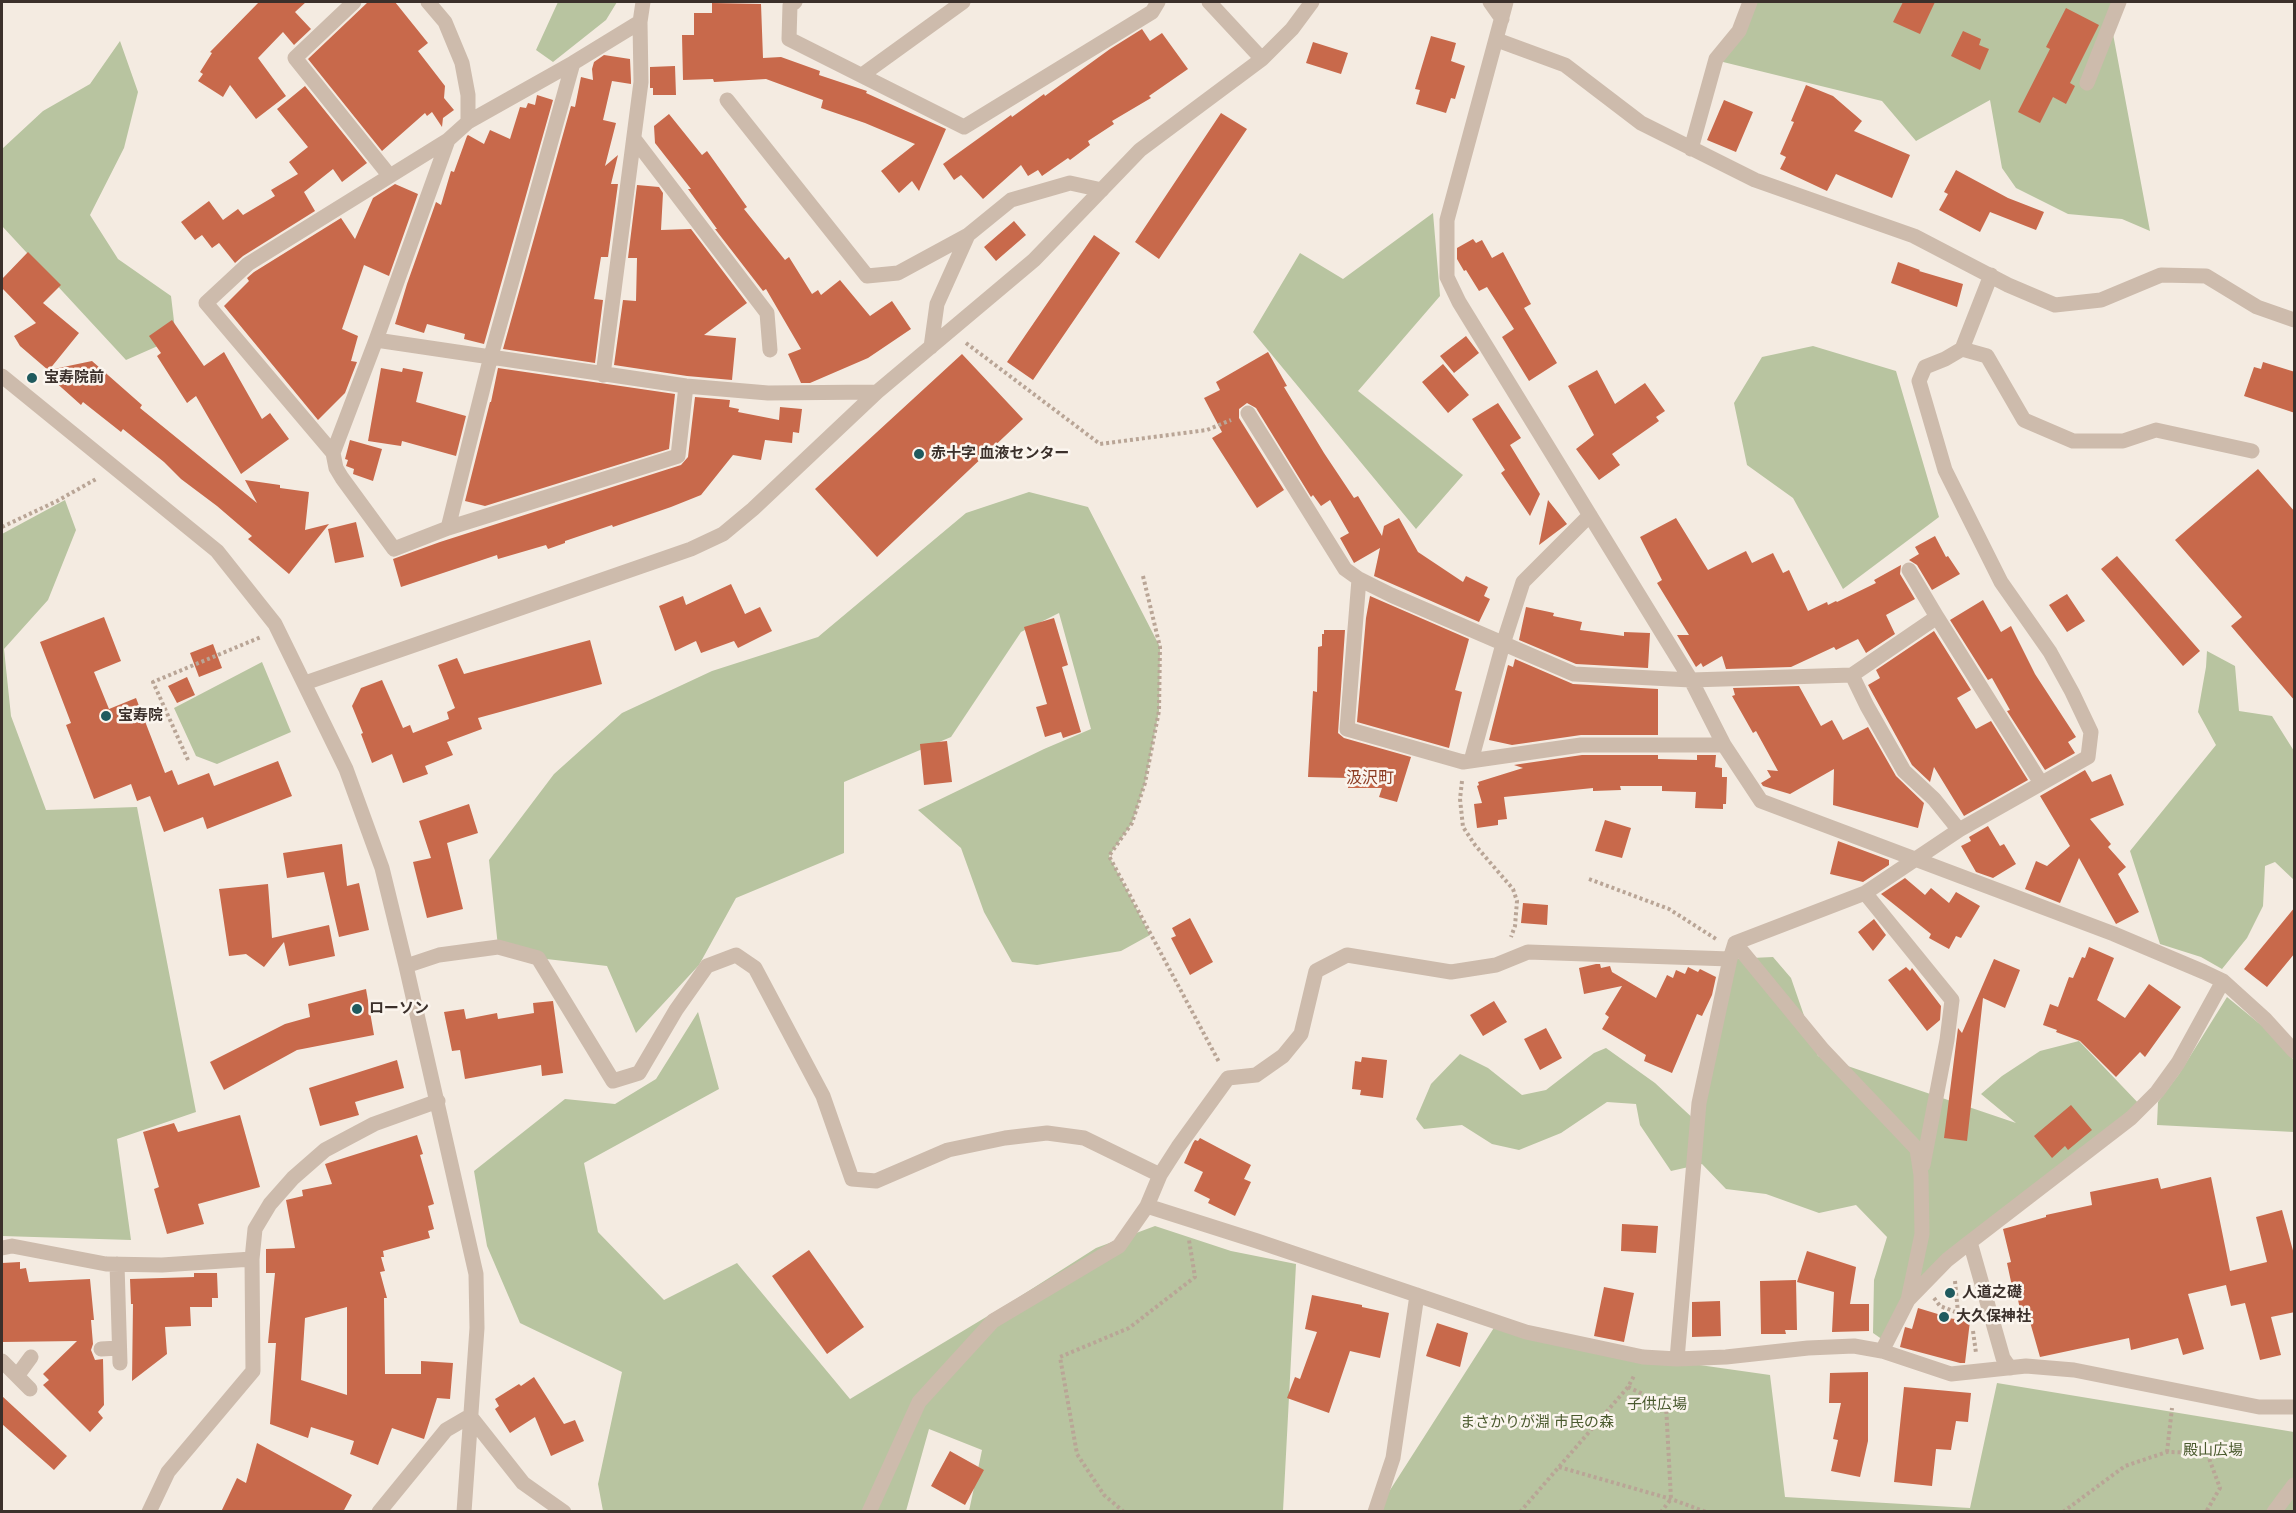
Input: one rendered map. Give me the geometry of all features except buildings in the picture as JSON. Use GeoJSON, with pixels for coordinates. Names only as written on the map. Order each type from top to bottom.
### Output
{"type":"FeatureCollection","features":[{"type":"Feature","properties":{"kind":"street"},"geometry":{"type":"LineString","coordinates":[[354,2],[295,57],[389,175]]}},
{"type":"Feature","properties":{"kind":"street"},"geometry":{"type":"LineString","coordinates":[[428,2],[445,22],[462,63],[468,95],[468,122]]}},
{"type":"Feature","properties":{"kind":"street"},"geometry":{"type":"LineString","coordinates":[[603,375],[635,140],[641,82],[639,22],[644,2]]}},
{"type":"Feature","properties":{"kind":"street"},"geometry":{"type":"LineString","coordinates":[[795,2],[790,5],[789,39],[964,127],[1152,12],[1158,2]]}},
{"type":"Feature","properties":{"kind":"street"},"geometry":{"type":"LineString","coordinates":[[862,75],[963,2]]}},
{"type":"Feature","properties":{"kind":"street"},"geometry":{"type":"LineString","coordinates":[[1209,2],[1262,59]]}},
{"type":"Feature","properties":{"kind":"street"},"geometry":{"type":"LineString","coordinates":[[305,683],[691,549],[723,534],[753,509],[877,392],[1034,260],[1140,150],[1262,59],[1292,29],[1312,2]]}},
{"type":"Feature","properties":{"kind":"street"},"geometry":{"type":"LineString","coordinates":[[1490,2],[1502,19]]}},
{"type":"Feature","properties":{"kind":"street"},"geometry":{"type":"LineString","coordinates":[[1506,2],[1447,220],[1447,277],[1459,302],[1691,680],[1724,745],[1761,801],[2114,934],[2223,981],[2265,1019],[2295,1051]]}},
{"type":"Feature","properties":{"kind":"street"},"geometry":{"type":"LineString","coordinates":[[1691,149],[1716,59],[1739,31],[1750,2]]}},
{"type":"Feature","properties":{"kind":"street"},"geometry":{"type":"LineString","coordinates":[[2087,83],[2119,2]]}},
{"type":"Feature","properties":{"kind":"street"},"geometry":{"type":"LineString","coordinates":[[639,22],[573,63],[468,122],[448,140],[248,264],[206,303],[333,453],[336,468],[342,478],[394,549],[448,528],[678,456],[686,386]]}},
{"type":"Feature","properties":{"kind":"street"},"geometry":{"type":"LineString","coordinates":[[1497,40],[1565,65],[1641,123],[1755,180],[1914,236],[2055,305],[2101,300],[2161,275],[2206,276],[2257,307],[2295,320]]}},
{"type":"Feature","properties":{"kind":"street"},"geometry":{"type":"LineString","coordinates":[[448,528],[491,356],[573,63]]}},
{"type":"Feature","properties":{"kind":"street"},"geometry":{"type":"LineString","coordinates":[[727,100],[867,276],[898,273],[968,236],[1011,200],[1070,183],[1102,190]]}},
{"type":"Feature","properties":{"kind":"street"},"geometry":{"type":"LineString","coordinates":[[333,453],[448,140]]}},
{"type":"Feature","properties":{"kind":"street"},"geometry":{"type":"LineString","coordinates":[[635,140],[767,314],[770,350]]}},
{"type":"Feature","properties":{"kind":"street"},"geometry":{"type":"LineString","coordinates":[[931,346],[938,304],[968,236]]}},
{"type":"Feature","properties":{"kind":"street"},"geometry":{"type":"LineString","coordinates":[[869,1512],[920,1402],[993,1321],[1119,1246],[1147,1206],[1160,1175],[1178,1147],[1228,1078],[1256,1075],[1283,1056],[1301,1034],[1316,971],[1347,955],[1451,972],[1503,962],[1528,952],[1733,952],[1865,893],[1959,830],[2088,757],[2091,732],[2073,692],[2050,652],[2001,582],[1945,470],[1919,381],[1925,367],[1962,349],[1991,275]]}},
{"type":"Feature","properties":{"kind":"street"},"geometry":{"type":"LineString","coordinates":[[376,340],[686,386],[768,393],[877,392]]}},
{"type":"Feature","properties":{"kind":"street"},"geometry":{"type":"LineString","coordinates":[[1962,349],[1987,356],[2024,420],[2073,441],[2122,441],[2156,430],[2252,451]]}},
{"type":"Feature","properties":{"kind":"street"},"geometry":{"type":"LineString","coordinates":[[2,376],[218,551],[278,631],[346,769],[382,868],[438,1101],[476,1274],[477,1328],[464,1512]]}},
{"type":"Feature","properties":{"kind":"street"},"geometry":{"type":"LineString","coordinates":[[1248,413],[1345,569],[1359,579],[1574,674],[1691,680],[1852,675],[1937,617]]}},
{"type":"Feature","properties":{"kind":"street"},"geometry":{"type":"LineString","coordinates":[[1467,762],[1523,582],[1590,515]]}},
{"type":"Feature","properties":{"kind":"street"},"geometry":{"type":"LineString","coordinates":[[1909,570],[2041,783]]}},
{"type":"Feature","properties":{"kind":"street"},"geometry":{"type":"LineString","coordinates":[[1359,579],[1347,729],[1467,762],[1581,745],[1724,745]]}},
{"type":"Feature","properties":{"kind":"street"},"geometry":{"type":"LineString","coordinates":[[1852,675],[1904,771],[1934,799],[1959,830]]}},
{"type":"Feature","properties":{"kind":"street"},"geometry":{"type":"LineString","coordinates":[[1865,893],[1952,1000],[1947,1040],[1921,1175]]}},
{"type":"Feature","properties":{"kind":"street"},"geometry":{"type":"LineString","coordinates":[[406,966],[439,955],[498,947],[538,958],[613,1081],[639,1073],[676,1010],[707,966],[736,955],[755,968],[822,1096],[852,1179],[876,1181],[948,1150],[1005,1138],[1047,1133],[1084,1138],[1160,1175]]}},
{"type":"Feature","properties":{"kind":"street"},"geometry":{"type":"LineString","coordinates":[[1733,952],[1917,1149],[1921,1175],[1922,1234],[1908,1300],[1882,1350]]}},
{"type":"Feature","properties":{"kind":"street"},"geometry":{"type":"LineString","coordinates":[[1677,1359],[1699,1103],[1733,952]]}},
{"type":"Feature","properties":{"kind":"street"},"geometry":{"type":"LineString","coordinates":[[1908,1300],[1947,1260],[2131,1118],[2157,1092],[2178,1063],[2223,981]]}},
{"type":"Feature","properties":{"kind":"street"},"geometry":{"type":"LineString","coordinates":[[149,1512],[168,1472],[253,1371],[252,1259],[255,1229],[270,1204],[293,1178],[325,1150],[374,1124],[438,1101]]}},
{"type":"Feature","properties":{"kind":"street"},"geometry":{"type":"LineString","coordinates":[[1147,1206],[1526,1332],[1643,1357],[1677,1359],[1726,1357],[1808,1348],[1854,1346],[1882,1350],[1951,1374],[2026,1366],[2074,1370],[2259,1407],[2295,1407]]}},
{"type":"Feature","properties":{"kind":"street"},"geometry":{"type":"LineString","coordinates":[[1970,1242],[2003,1358],[2010,1368]]}},
{"type":"Feature","properties":{"kind":"street"},"geometry":{"type":"LineString","coordinates":[[2,1248],[12,1246],[106,1264],[162,1265],[252,1259]]}},
{"type":"Feature","properties":{"kind":"street"},"geometry":{"type":"LineString","coordinates":[[101,1349],[119,1356],[117,1264]]}},
{"type":"Feature","properties":{"kind":"street"},"geometry":{"type":"LineString","coordinates":[[1375,1512],[1394,1458],[1417,1295]]}},
{"type":"Feature","properties":{"kind":"street"},"geometry":{"type":"LineString","coordinates":[[16,1376],[31,1357]]}},
{"type":"Feature","properties":{"kind":"street"},"geometry":{"type":"LineString","coordinates":[[2,1361],[30,1389]]}},
{"type":"Feature","properties":{"kind":"street"},"geometry":{"type":"LineString","coordinates":[[379,1512],[446,1430],[470,1416]]}},
{"type":"Feature","properties":{"kind":"street"},"geometry":{"type":"LineString","coordinates":[[470,1416],[523,1483],[564,1512]]}},
{"type":"Feature","properties":{"kind":"street"},"geometry":{"type":"LineString","coordinates":[[2274,1512],[2295,1485]]}},
{"type":"Feature","properties":{"kind":"path"},"geometry":{"type":"LineString","coordinates":[[950,330],[1100,444],[1207,430],[1248,413]]}},
{"type":"Feature","properties":{"kind":"path"},"geometry":{"type":"LineString","coordinates":[[2,527],[57,501],[117,468]]}},
{"type":"Feature","properties":{"kind":"path"},"geometry":{"type":"LineString","coordinates":[[1143,576],[1160,647],[1159,711],[1145,783],[1132,823],[1109,856],[1228,1078]]}},
{"type":"Feature","properties":{"kind":"path"},"geometry":{"type":"LineString","coordinates":[[188,760],[153,682],[278,631]]}},
{"type":"Feature","properties":{"kind":"path"},"geometry":{"type":"LineString","coordinates":[[1467,762],[1460,799],[1463,827],[1512,890],[1517,901],[1515,926],[1503,962]]}},
{"type":"Feature","properties":{"kind":"path"},"geometry":{"type":"LineString","coordinates":[[1589,879],[1669,909],[1707,932],[1733,952]]}},
{"type":"Feature","properties":{"kind":"path"},"geometry":{"type":"LineString","coordinates":[[1125,1512],[1104,1496],[1077,1454],[1060,1357],[1129,1328],[1195,1277],[1186,1219]]}},
{"type":"Feature","properties":{"kind":"path"},"geometry":{"type":"LineString","coordinates":[[1926,1284],[1940,1306],[1958,1313]]}},
{"type":"Feature","properties":{"kind":"path"},"geometry":{"type":"LineString","coordinates":[[1520,1512],[1628,1387],[1643,1357]]}},
{"type":"Feature","properties":{"kind":"path"},"geometry":{"type":"LineString","coordinates":[[1628,1387],[1666,1405],[1671,1499],[1660,1512]]}},
{"type":"Feature","properties":{"kind":"path"},"geometry":{"type":"LineString","coordinates":[[2167,1452],[2175,1389]]}},
{"type":"Feature","properties":{"kind":"path"},"geometry":{"type":"LineString","coordinates":[[2063,1512],[2125,1466],[2167,1452],[2207,1453],[2220,1488],[2206,1512]]}},
{"type":"Feature","properties":{"kind":"path"},"geometry":{"type":"LineString","coordinates":[[1559,1467],[1671,1499],[1706,1512]]}},
{"type":"Feature","properties":{"kind":"green space"},"geometry":{"type":"Polygon","coordinates":[[[558,2],[617,2],[606,20],[553,62],[536,50],[558,2]]]}},
{"type":"Feature","properties":{"kind":"green space"},"geometry":{"type":"Polygon","coordinates":[[[1747,2],[2120,2],[2110,18],[2150,231],[2122,219],[2068,214],[2016,188],[2002,168],[1990,100],[1916,141],[1882,101],[1719,61],[1747,2]]]}},
{"type":"Feature","properties":{"kind":"green space"},"geometry":{"type":"Polygon","coordinates":[[[120,41],[138,92],[124,148],[90,215],[118,259],[171,296],[176,338],[126,360],[2,226],[2,149],[43,111],[90,84],[120,41]]]}},
{"type":"Feature","properties":{"kind":"green space"},"geometry":{"type":"Polygon","coordinates":[[[1433,213],[1440,296],[1358,391],[1463,475],[1416,529],[1253,332],[1300,253],[1343,279],[1433,213]]]}},
{"type":"Feature","properties":{"kind":"green space"},"geometry":{"type":"Polygon","coordinates":[[[1813,346],[1896,371],[1939,517],[1843,589],[1793,498],[1747,465],[1734,403],[1762,357],[1813,346]]]}},
{"type":"Feature","properties":{"kind":"green space"},"geometry":{"type":"Polygon","coordinates":[[[1029,492],[1088,507],[1160,647],[1159,711],[1145,783],[1132,823],[1109,856],[1150,935],[1121,951],[1037,965],[1012,962],[984,912],[961,848],[918,810],[1044,749],[1091,729],[1059,613],[1021,632],[951,737],[844,782],[844,853],[736,898],[699,965],[636,1033],[607,966],[538,958],[498,947],[489,860],[554,774],[622,713],[712,671],[818,637],[966,513],[1029,492]]]}},
{"type":"Feature","properties":{"kind":"green space"},"geometry":{"type":"Polygon","coordinates":[[[65,500],[76,530],[48,600],[4,649],[11,716],[46,810],[137,807],[196,1112],[117,1139],[131,1240],[2,1236],[2,534],[65,500]]]}},
{"type":"Feature","properties":{"kind":"green space"},"geometry":{"type":"Polygon","coordinates":[[[2207,651],[2235,666],[2239,711],[2272,716],[2294,751],[2294,880],[2275,862],[2265,866],[2263,906],[2247,938],[2222,969],[2201,957],[2160,944],[2130,851],[2216,745],[2198,712],[2207,651]]]}},
{"type":"Feature","properties":{"kind":"green space"},"geometry":{"type":"Polygon","coordinates":[[[262,662],[291,732],[217,764],[196,756],[174,708],[262,662]]]}},
{"type":"Feature","properties":{"kind":"green space"},"geometry":{"type":"Polygon","coordinates":[[[1773,957],[1791,978],[1818,1056],[2016,1123],[1981,1094],[2002,1076],[2040,1051],[2079,1041],[2142,1107],[1908,1300],[1886,1342],[1873,1333],[1874,1280],[1887,1237],[1856,1205],[1819,1213],[1766,1194],[1726,1189],[1702,1164],[1671,1171],[1640,1125],[1636,1104],[1607,1102],[1561,1133],[1519,1150],[1492,1144],[1462,1125],[1424,1129],[1416,1119],[1431,1084],[1460,1054],[1488,1068],[1522,1095],[1546,1090],[1594,1053],[1606,1048],[1655,1083],[1697,1122],[1730,959],[1773,957]]]}},
{"type":"Feature","properties":{"kind":"green space"},"geometry":{"type":"Polygon","coordinates":[[[2227,997],[2266,1029],[2294,1060],[2294,1132],[2157,1125],[2158,1102],[2179,1074],[2227,997]]]}},
{"type":"Feature","properties":{"kind":"green space"},"geometry":{"type":"Polygon","coordinates":[[[698,1012],[719,1089],[584,1163],[598,1232],[664,1300],[737,1263],[850,1399],[1096,1248],[1155,1226],[1231,1251],[1296,1264],[1283,1511],[969,1511],[982,1450],[929,1429],[906,1511],[603,1511],[598,1484],[622,1372],[520,1323],[487,1246],[474,1171],[565,1099],[615,1104],[656,1079],[698,1012]]]}},
{"type":"Feature","properties":{"kind":"green space","name":"まさかりが淵 市民の森"},"geometry":{"type":"Polygon","coordinates":[[[1497,1323],[1643,1357],[1770,1375],[1785,1497],[1970,1508],[1997,1383],[2294,1432],[2294,1511],[1376,1512],[1497,1323]]]}},
{"type":"Feature","properties":{"kind":"place","name":"宝寿院前"},"geometry":{"type":"Point","coordinates":[32,378]}},
{"type":"Feature","properties":{"kind":"place","name":"赤十字 血液センター"},"geometry":{"type":"Point","coordinates":[919,454]}},
{"type":"Feature","properties":{"kind":"place","name":"宝寿院"},"geometry":{"type":"Point","coordinates":[106,716]}},
{"type":"Feature","properties":{"kind":"place","name":"ローソン"},"geometry":{"type":"Point","coordinates":[357,1009]}},
{"type":"Feature","properties":{"kind":"place","name":"人道之礎"},"geometry":{"type":"Point","coordinates":[1950,1293]}},
{"type":"Feature","properties":{"kind":"place","name":"大久保神社"},"geometry":{"type":"Point","coordinates":[1944,1317]}},
{"type":"Feature","properties":{"kind":"district","name":"汲沢町"},"geometry":{"type":"Point","coordinates":[1370,779]}},
{"type":"Feature","properties":{"kind":"park label","name":"子供広場"},"geometry":{"type":"Point","coordinates":[1657,1405]}},
{"type":"Feature","properties":{"kind":"park label","name":"殿山広場"},"geometry":{"type":"Point","coordinates":[2213,1451]}}]}
